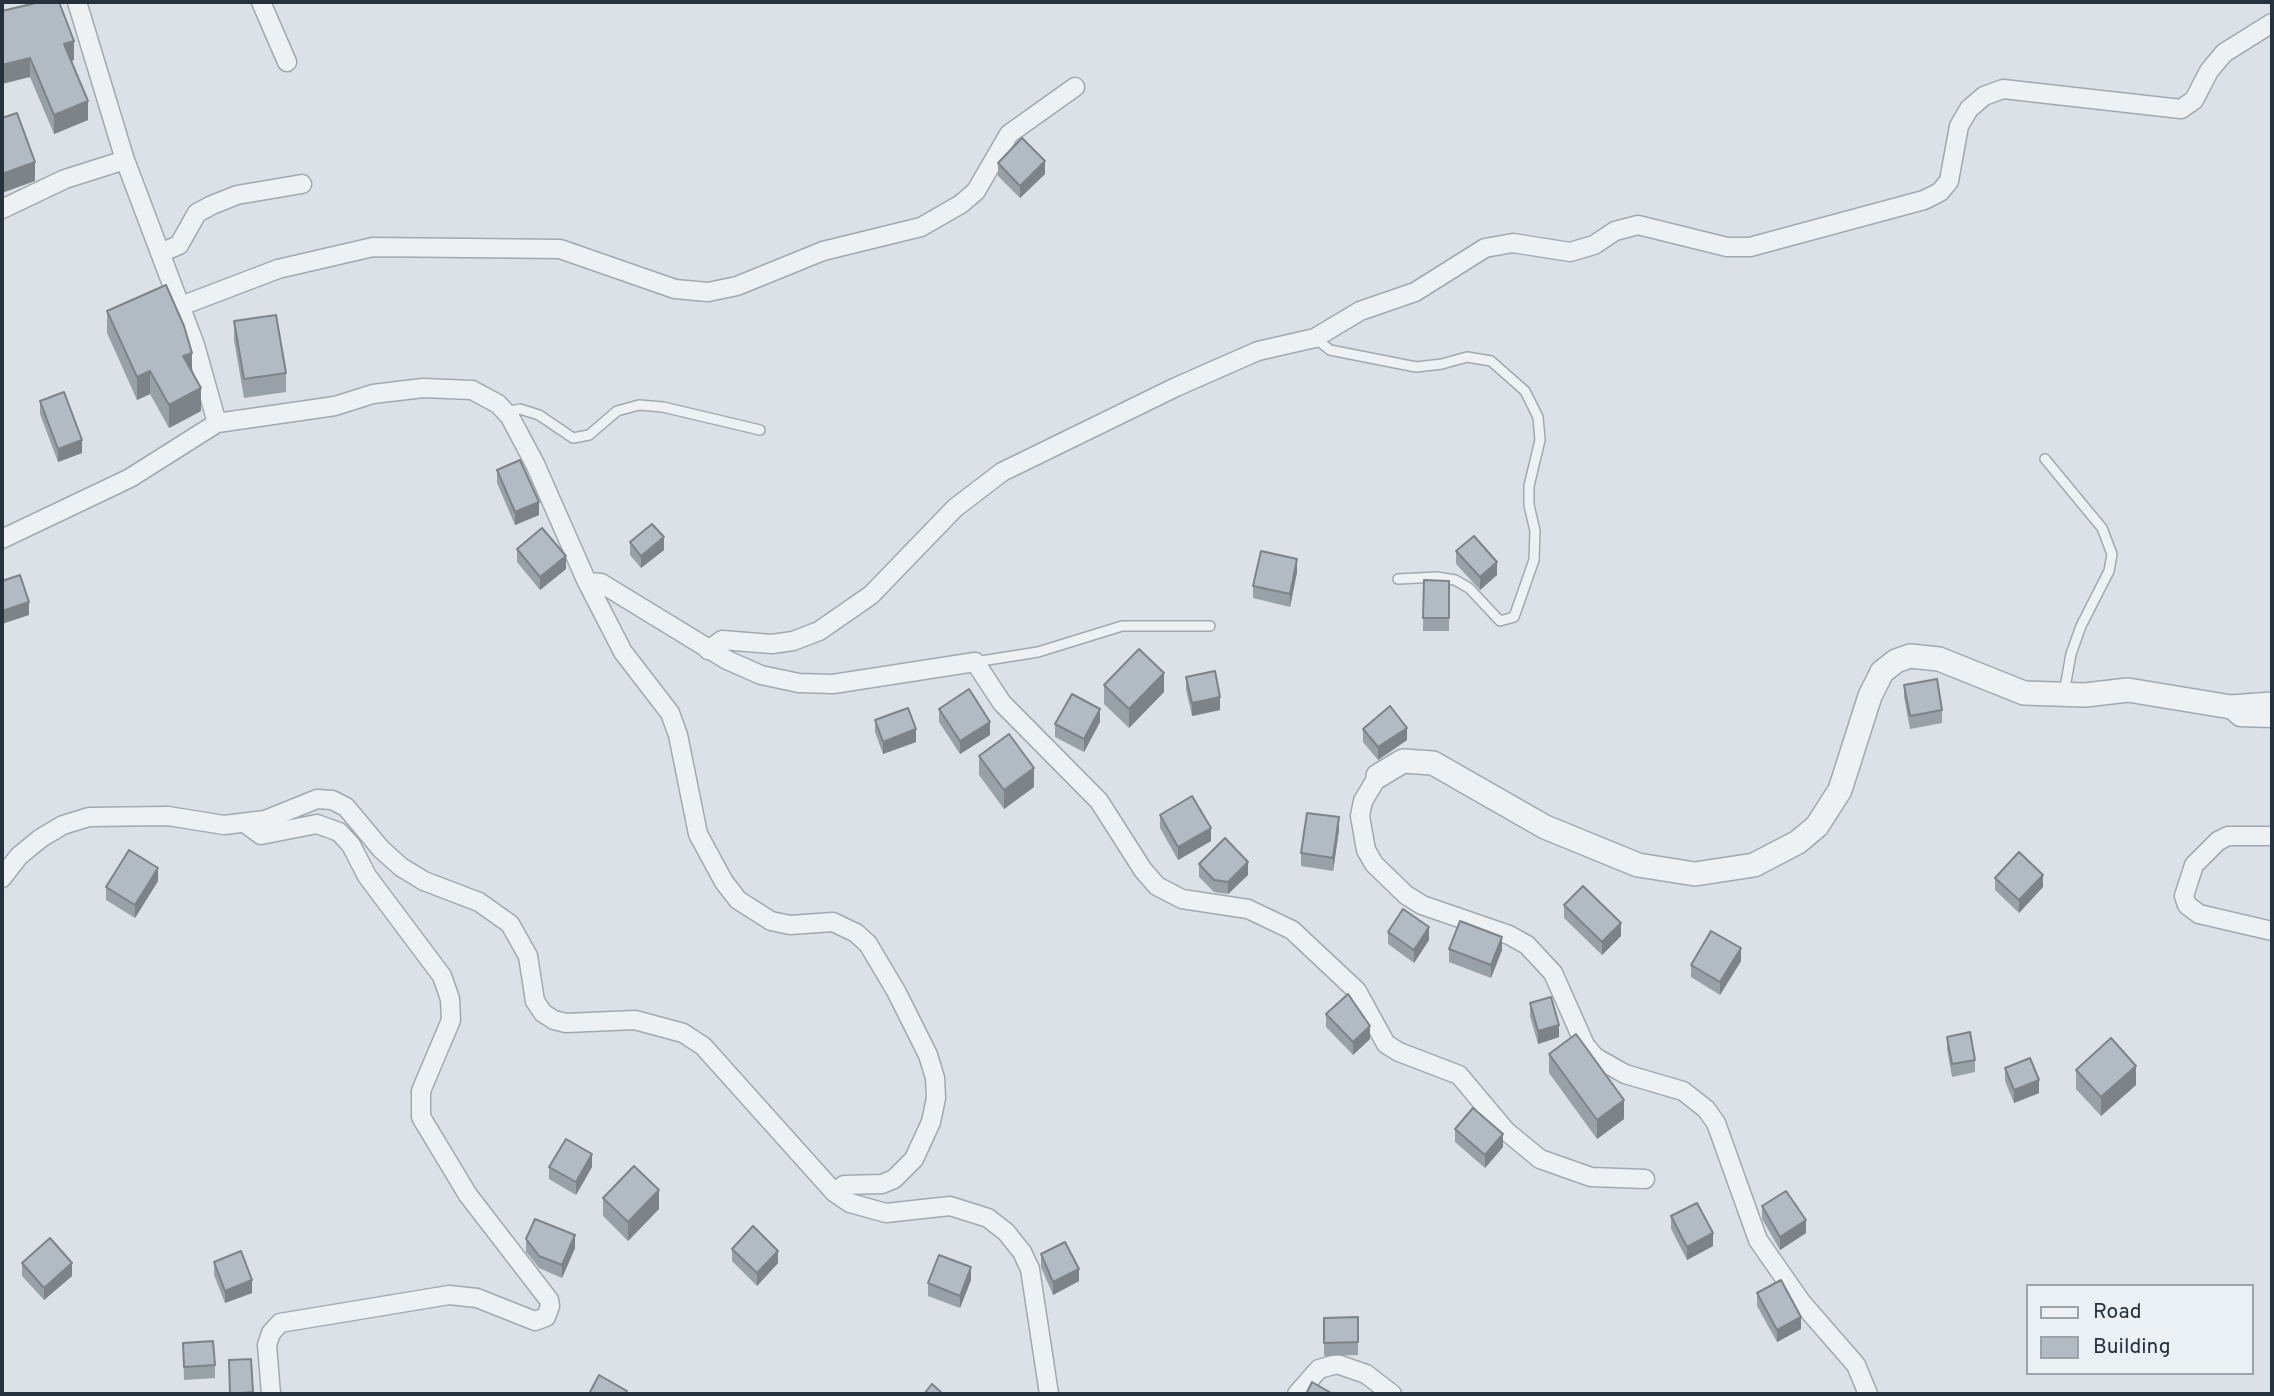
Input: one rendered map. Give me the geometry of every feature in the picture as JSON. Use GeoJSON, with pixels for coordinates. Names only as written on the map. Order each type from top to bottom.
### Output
{"type":"FeatureCollection","features":[{"type":"Feature","properties":{"kind":"street"},"geometry":{"type":"LineString","coordinates":[[77,2],[125,160],[181,306],[218,423]]}},
{"type":"Feature","properties":{"kind":"street"},"geometry":{"type":"LineString","coordinates":[[261,2],[287,62]]}},
{"type":"Feature","properties":{"kind":"street"},"geometry":{"type":"LineString","coordinates":[[708,650],[722,640],[772,644],[793,641],[819,631],[871,596],[955,508],[1002,471],[1176,387],[1258,351],[1315,338],[1360,311],[1432,284],[1493,245],[1513,243],[1570,252],[1594,245],[1615,231],[1638,225],[1727,247],[1750,247],[1924,200],[1940,192],[1950,181],[1959,126],[1969,109],[1984,96],[2003,89],[2181,109],[2194,100],[2209,71],[2224,52],[2272,23]]}},
{"type":"Feature","properties":{"kind":"street"},"geometry":{"type":"LineString","coordinates":[[181,306],[278,269],[373,247],[559,249],[675,289],[708,292],[737,286],[823,251],[921,227],[961,204],[976,191],[1009,134],[1075,87]]}},
{"type":"Feature","properties":{"kind":"street"},"geometry":{"type":"LineString","coordinates":[[2,209],[65,179],[125,160]]}},
{"type":"Feature","properties":{"kind":"street"},"geometry":{"type":"LineString","coordinates":[[160,253],[179,245],[197,213],[212,205],[237,195],[302,184]]}},
{"type":"Feature","properties":{"kind":"street"},"geometry":{"type":"LineString","coordinates":[[2,539],[130,478],[218,423],[335,406],[385,392],[422,388],[472,390],[492,400],[506,412],[535,464],[587,582],[623,652],[670,713],[678,735],[698,834],[724,882],[738,900],[771,920],[790,925],[832,922],[856,933],[868,944],[896,990],[928,1055],[935,1078],[936,1098],[931,1122],[914,1159],[894,1179],[875,1185],[844,1185],[834,1192]]}},
{"type":"Feature","properties":{"kind":"street"},"geometry":{"type":"LineString","coordinates":[[587,582],[601,583],[708,650],[761,675],[799,683],[833,684],[975,662],[1002,703],[1099,801],[1143,870],[1157,886],[1182,899],[1248,909],[1292,930],[1357,991],[1386,1044],[1399,1052],[1459,1075],[1506,1131],[1540,1159],[1591,1177],[1645,1179]]}},
{"type":"Feature","properties":{"kind":"street"},"geometry":{"type":"LineString","coordinates":[[1868,1394],[1856,1365],[1802,1303],[1758,1240],[1716,1124],[1706,1109],[1684,1091],[1625,1074],[1595,1057],[1585,1045],[1553,974],[1527,945],[1509,935],[1422,905],[1406,895],[1374,864],[1366,850],[1360,816],[1363,801],[1378,776],[1404,761],[1417,759],[1433,762],[1545,827],[1638,865],[1695,874],[1754,865],[1776,856],[1816,826],[1840,790],[1870,696],[1882,672],[1910,656],[1927,656],[2024,694],[2064,695],[2128,690],[2231,707],[2272,704]]}},
{"type":"Feature","properties":{"kind":"street"},"geometry":{"type":"LineString","coordinates":[[2231,707],[2240,717],[2272,718]]}},
{"type":"Feature","properties":{"kind":"street"},"geometry":{"type":"LineString","coordinates":[[2,878],[19,856],[41,838],[63,825],[89,817],[168,816],[224,825],[265,820],[317,799],[332,800],[346,807],[381,849],[401,867],[424,881],[479,902],[510,924],[528,956],[535,1001],[543,1013],[566,1023],[635,1020],[683,1033],[703,1046],[834,1192],[850,1203],[886,1213],[930,1206],[967,1209],[988,1218],[1006,1232],[1022,1252],[1030,1269],[1049,1394]]}},
{"type":"Feature","properties":{"kind":"street"},"geometry":{"type":"LineString","coordinates":[[245,823],[261,835],[317,824],[339,832],[351,845],[367,876],[442,976],[450,999],[451,1020],[421,1091],[421,1117],[468,1195],[549,1300],[550,1306],[546,1317],[535,1321],[477,1298],[449,1295],[280,1324],[271,1332],[267,1345],[271,1394]]}},
{"type":"Feature","properties":{"kind":"street"},"geometry":{"type":"LineString","coordinates":[[2272,836],[2228,836],[2218,841],[2194,865],[2184,891],[2188,905],[2194,912],[2272,931]]}},
{"type":"Feature","properties":{"kind":"street"},"geometry":{"type":"LineString","coordinates":[[1297,1394],[1319,1369],[1337,1364],[1366,1374],[1392,1394]]}},
{"type":"Feature","properties":{"kind":"lane"},"geometry":{"type":"LineString","coordinates":[[1315,338],[1330,350],[1416,366],[1442,364],[1467,357],[1491,361],[1525,391],[1538,417],[1541,440],[1530,486],[1529,505],[1535,531],[1534,560],[1514,617],[1500,621],[1469,589],[1455,580],[1437,577],[1398,579]]}},
{"type":"Feature","properties":{"kind":"lane"},"geometry":{"type":"LineString","coordinates":[[506,412],[520,409],[539,415],[573,438],[589,435],[617,411],[639,405],[663,407],[760,430]]}},
{"type":"Feature","properties":{"kind":"lane"},"geometry":{"type":"LineString","coordinates":[[2045,459],[2102,528],[2112,554],[2109,570],[2078,635],[2064,695]]}},
{"type":"Feature","properties":{"kind":"lane"},"geometry":{"type":"LineString","coordinates":[[975,662],[1038,652],[1122,626],[1210,626]]}},
{"type":"Feature","properties":{"kind":"building"},"geometry":{"type":"Polygon","coordinates":[[[40,2],[59,2],[74,41],[64,44],[88,101],[54,115],[30,58],[2,65],[2,11],[40,2]]]}},
{"type":"Feature","properties":{"kind":"building"},"geometry":{"type":"Polygon","coordinates":[[[17,113],[35,162],[2,174],[2,118],[17,113]]]}},
{"type":"Feature","properties":{"kind":"building"},"geometry":{"type":"Polygon","coordinates":[[[1022,138],[1045,161],[1020,186],[998,163],[1022,138]]]}},
{"type":"Feature","properties":{"kind":"building"},"geometry":{"type":"Polygon","coordinates":[[[166,285],[184,326],[192,353],[183,356],[201,388],[169,405],[150,371],[137,377],[107,311],[166,285]]]}},
{"type":"Feature","properties":{"kind":"building"},"geometry":{"type":"Polygon","coordinates":[[[276,315],[286,373],[244,379],[234,321],[276,315]]]}},
{"type":"Feature","properties":{"kind":"building"},"geometry":{"type":"Polygon","coordinates":[[[64,392],[82,440],[58,449],[40,401],[64,392]]]}},
{"type":"Feature","properties":{"kind":"building"},"geometry":{"type":"Polygon","coordinates":[[[520,460],[539,502],[515,512],[497,470],[520,460]]]}},
{"type":"Feature","properties":{"kind":"building"},"geometry":{"type":"Polygon","coordinates":[[[652,524],[664,537],[641,556],[630,542],[652,524]]]}},
{"type":"Feature","properties":{"kind":"building"},"geometry":{"type":"Polygon","coordinates":[[[542,528],[566,556],[540,577],[517,549],[542,528]]]}},
{"type":"Feature","properties":{"kind":"building"},"geometry":{"type":"Polygon","coordinates":[[[1474,536],[1497,562],[1480,577],[1456,551],[1474,536]]]}},
{"type":"Feature","properties":{"kind":"building"},"geometry":{"type":"Polygon","coordinates":[[[1261,551],[1297,559],[1290,594],[1253,586],[1261,551]]]}},
{"type":"Feature","properties":{"kind":"building"},"geometry":{"type":"Polygon","coordinates":[[[20,575],[29,602],[2,611],[2,581],[20,575]]]}},
{"type":"Feature","properties":{"kind":"building"},"geometry":{"type":"Polygon","coordinates":[[[1424,580],[1449,581],[1449,618],[1423,618],[1424,580]]]}},
{"type":"Feature","properties":{"kind":"building"},"geometry":{"type":"Polygon","coordinates":[[[1139,649],[1164,673],[1129,709],[1104,685],[1139,649]]]}},
{"type":"Feature","properties":{"kind":"building"},"geometry":{"type":"Polygon","coordinates":[[[1215,671],[1220,697],[1192,703],[1186,677],[1215,671]]]}},
{"type":"Feature","properties":{"kind":"building"},"geometry":{"type":"Polygon","coordinates":[[[1937,679],[1942,710],[1910,716],[1904,685],[1937,679]]]}},
{"type":"Feature","properties":{"kind":"building"},"geometry":{"type":"Polygon","coordinates":[[[969,689],[990,722],[960,741],[939,709],[969,689]]]}},
{"type":"Feature","properties":{"kind":"building"},"geometry":{"type":"Polygon","coordinates":[[[1072,694],[1100,709],[1084,739],[1055,724],[1072,694]]]}},
{"type":"Feature","properties":{"kind":"building"},"geometry":{"type":"Polygon","coordinates":[[[1390,706],[1407,728],[1378,747],[1363,729],[1390,706]]]}},
{"type":"Feature","properties":{"kind":"building"},"geometry":{"type":"Polygon","coordinates":[[[908,708],[916,729],[883,742],[875,720],[908,708]]]}},
{"type":"Feature","properties":{"kind":"building"},"geometry":{"type":"Polygon","coordinates":[[[1009,734],[1034,768],[1004,790],[979,756],[1009,734]]]}},
{"type":"Feature","properties":{"kind":"building"},"geometry":{"type":"Polygon","coordinates":[[[1192,796],[1211,828],[1178,847],[1160,815],[1192,796]]]}},
{"type":"Feature","properties":{"kind":"building"},"geometry":{"type":"Polygon","coordinates":[[[1307,813],[1339,817],[1333,858],[1301,853],[1307,813]]]}},
{"type":"Feature","properties":{"kind":"building"},"geometry":{"type":"Polygon","coordinates":[[[1225,838],[1248,862],[1228,882],[1214,880],[1199,864],[1225,838]]]}},
{"type":"Feature","properties":{"kind":"building"},"geometry":{"type":"Polygon","coordinates":[[[129,850],[158,868],[135,905],[106,887],[129,850]]]}},
{"type":"Feature","properties":{"kind":"building"},"geometry":{"type":"Polygon","coordinates":[[[2019,852],[2043,875],[2019,900],[1995,878],[2019,852]]]}},
{"type":"Feature","properties":{"kind":"building"},"geometry":{"type":"Polygon","coordinates":[[[1583,886],[1621,923],[1602,942],[1564,905],[1583,886]]]}},
{"type":"Feature","properties":{"kind":"building"},"geometry":{"type":"Polygon","coordinates":[[[1403,909],[1429,927],[1414,950],[1388,932],[1403,909]]]}},
{"type":"Feature","properties":{"kind":"building"},"geometry":{"type":"Polygon","coordinates":[[[1460,921],[1502,937],[1491,965],[1449,949],[1460,921]]]}},
{"type":"Feature","properties":{"kind":"building"},"geometry":{"type":"Polygon","coordinates":[[[1711,931],[1741,948],[1720,982],[1691,965],[1711,931]]]}},
{"type":"Feature","properties":{"kind":"building"},"geometry":{"type":"Polygon","coordinates":[[[1348,994],[1370,1026],[1353,1042],[1326,1014],[1348,994]]]}},
{"type":"Feature","properties":{"kind":"building"},"geometry":{"type":"Polygon","coordinates":[[[1551,997],[1559,1025],[1538,1031],[1530,1003],[1551,997]]]}},
{"type":"Feature","properties":{"kind":"building"},"geometry":{"type":"Polygon","coordinates":[[[1970,1032],[1975,1060],[1952,1064],[1947,1037],[1970,1032]]]}},
{"type":"Feature","properties":{"kind":"building"},"geometry":{"type":"Polygon","coordinates":[[[1576,1034],[1624,1100],[1597,1120],[1549,1054],[1576,1034]]]}},
{"type":"Feature","properties":{"kind":"building"},"geometry":{"type":"Polygon","coordinates":[[[2111,1038],[2136,1066],[2101,1097],[2076,1070],[2111,1038]]]}},
{"type":"Feature","properties":{"kind":"building"},"geometry":{"type":"Polygon","coordinates":[[[2030,1058],[2039,1080],[2014,1090],[2005,1068],[2030,1058]]]}},
{"type":"Feature","properties":{"kind":"building"},"geometry":{"type":"Polygon","coordinates":[[[1473,1108],[1503,1134],[1485,1155],[1455,1129],[1473,1108]]]}},
{"type":"Feature","properties":{"kind":"building"},"geometry":{"type":"Polygon","coordinates":[[[566,1139],[592,1154],[576,1182],[549,1167],[566,1139]]]}},
{"type":"Feature","properties":{"kind":"building"},"geometry":{"type":"Polygon","coordinates":[[[634,1166],[659,1190],[628,1222],[603,1198],[634,1166]]]}},
{"type":"Feature","properties":{"kind":"building"},"geometry":{"type":"Polygon","coordinates":[[[1786,1191],[1806,1220],[1780,1237],[1762,1206],[1786,1191]]]}},
{"type":"Feature","properties":{"kind":"building"},"geometry":{"type":"Polygon","coordinates":[[[1697,1203],[1713,1233],[1687,1247],[1671,1216],[1697,1203]]]}},
{"type":"Feature","properties":{"kind":"building"},"geometry":{"type":"Polygon","coordinates":[[[535,1219],[575,1235],[562,1265],[539,1256],[526,1239],[535,1219]]]}},
{"type":"Feature","properties":{"kind":"building"},"geometry":{"type":"Polygon","coordinates":[[[753,1226],[778,1251],[757,1273],[732,1249],[753,1226]]]}},
{"type":"Feature","properties":{"kind":"building"},"geometry":{"type":"Polygon","coordinates":[[[50,1238],[72,1263],[44,1288],[22,1263],[50,1238]]]}},
{"type":"Feature","properties":{"kind":"building"},"geometry":{"type":"Polygon","coordinates":[[[1065,1242],[1079,1269],[1053,1282],[1041,1254],[1065,1242]]]}},
{"type":"Feature","properties":{"kind":"building"},"geometry":{"type":"Polygon","coordinates":[[[241,1251],[252,1280],[225,1291],[214,1262],[241,1251]]]}},
{"type":"Feature","properties":{"kind":"building"},"geometry":{"type":"Polygon","coordinates":[[[939,1255],[971,1267],[960,1296],[928,1283],[939,1255]]]}},
{"type":"Feature","properties":{"kind":"building"},"geometry":{"type":"Polygon","coordinates":[[[1781,1280],[1801,1317],[1777,1330],[1757,1293],[1781,1280]]]}},
{"type":"Feature","properties":{"kind":"building"},"geometry":{"type":"Polygon","coordinates":[[[1358,1317],[1358,1342],[1324,1343],[1324,1318],[1358,1317]]]}},
{"type":"Feature","properties":{"kind":"building"},"geometry":{"type":"Polygon","coordinates":[[[213,1341],[215,1365],[184,1367],[183,1343],[213,1341]]]}},
{"type":"Feature","properties":{"kind":"building"},"geometry":{"type":"Polygon","coordinates":[[[251,1359],[253,1392],[230,1394],[229,1360],[251,1359]]]}},
{"type":"Feature","properties":{"kind":"building"},"geometry":{"type":"Polygon","coordinates":[[[599,1375],[627,1391],[626,1394],[589,1394],[599,1375]]]}},
{"type":"Feature","properties":{"kind":"building"},"geometry":{"type":"Polygon","coordinates":[[[1312,1382],[1333,1394],[1306,1394],[1312,1382]]]}},
{"type":"Feature","properties":{"kind":"building"},"geometry":{"type":"Polygon","coordinates":[[[932,1384],[943,1394],[924,1394],[932,1384]]]}}]}
